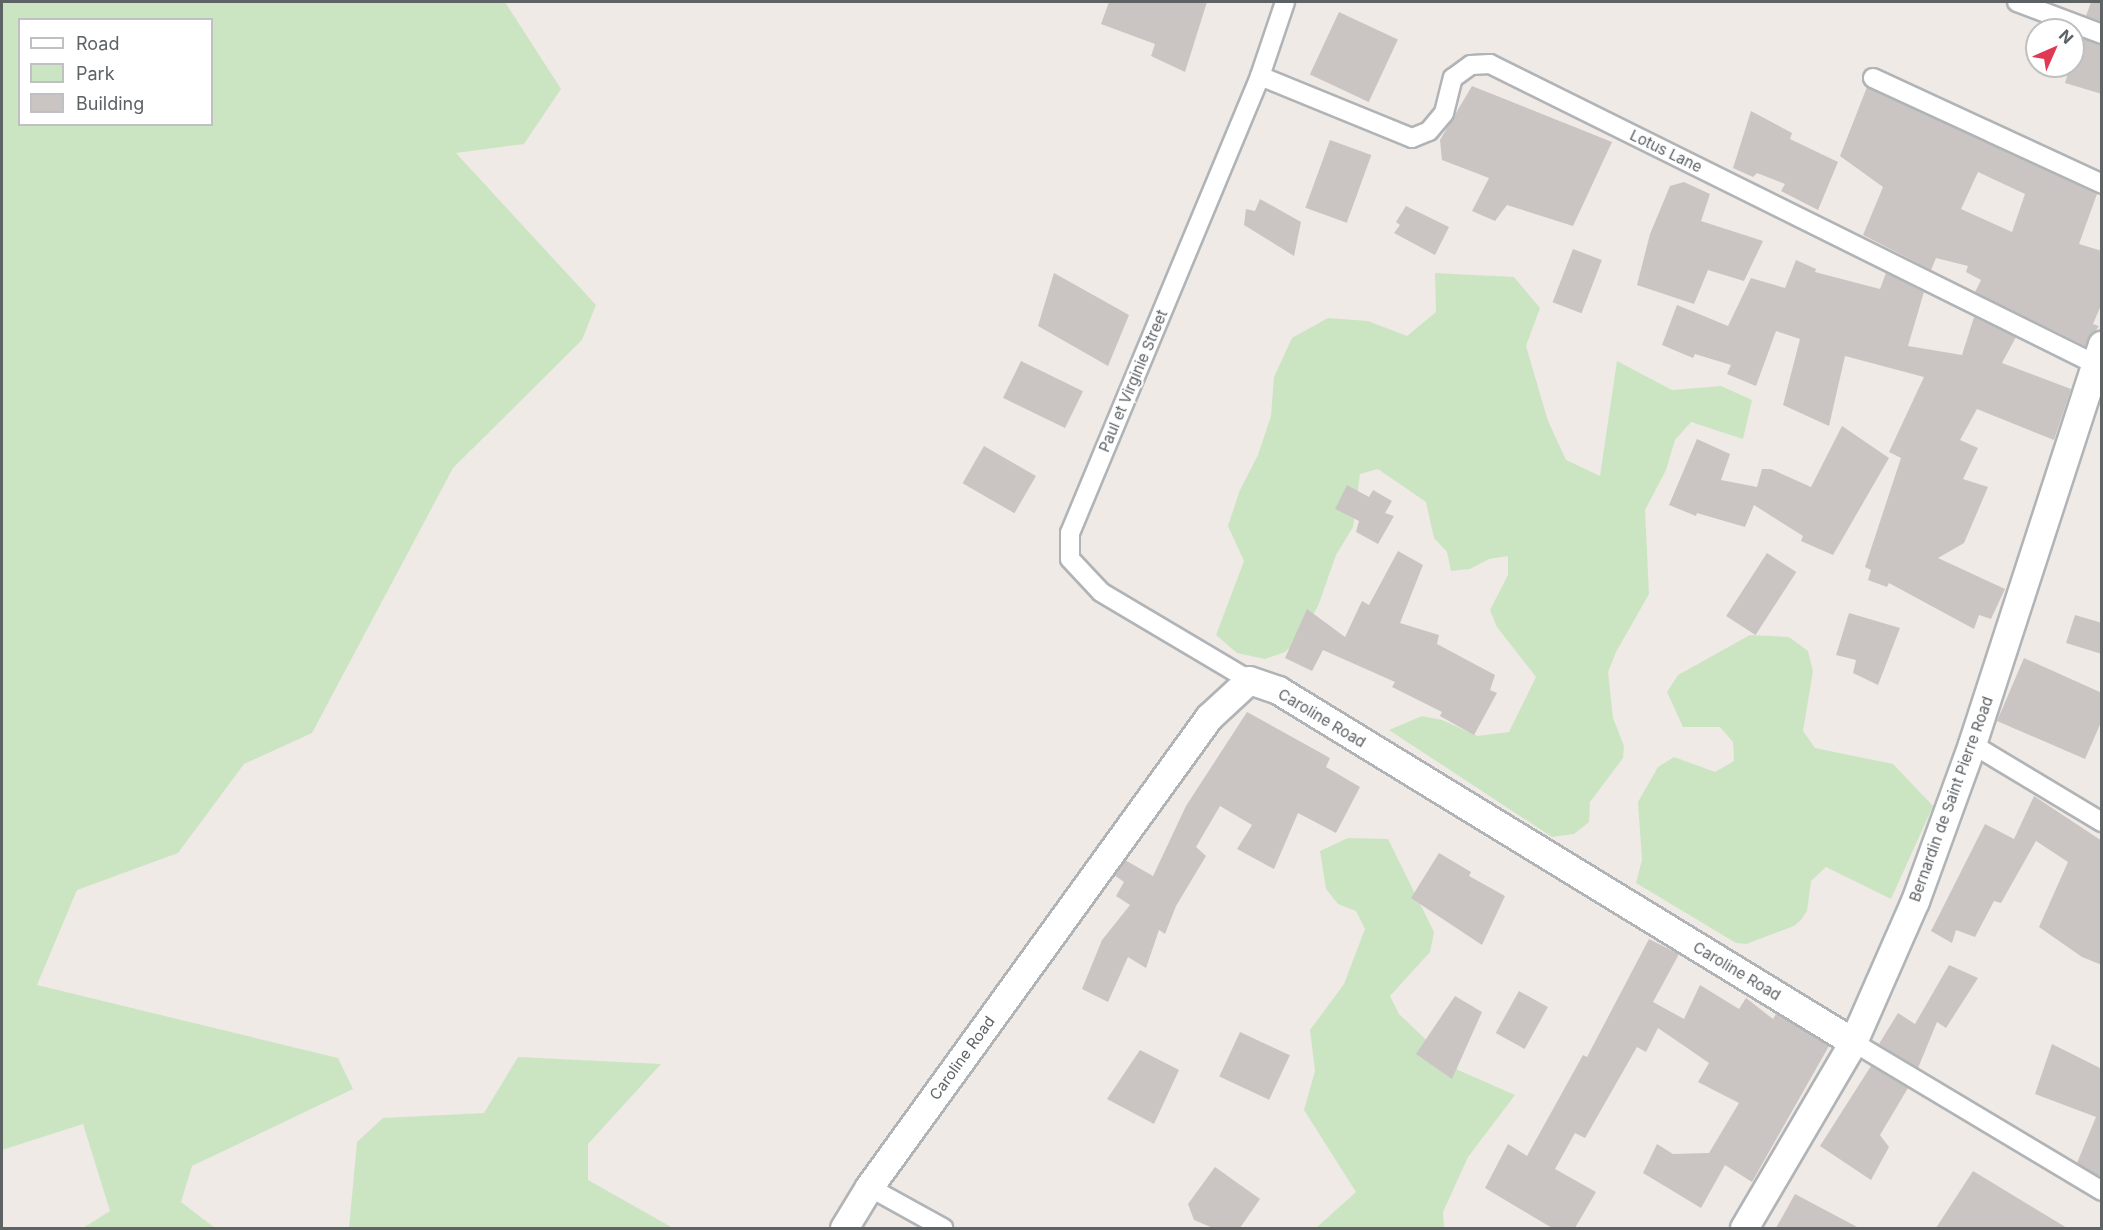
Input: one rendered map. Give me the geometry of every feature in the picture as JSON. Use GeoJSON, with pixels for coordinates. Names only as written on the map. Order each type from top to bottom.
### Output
{"type":"FeatureCollection","features":[{"type":"Feature","properties":{"kind":"main road","name":"Bernardin de Saint Pierre Road"},"geometry":{"type":"LineString","coordinates":[[1744,1228],[1853,1042],[1915,901],[1972,744],[2098,354]]}},
{"type":"Feature","properties":{"kind":"main road","name":"Caroline Road"},"geometry":{"type":"LineString","coordinates":[[844,1228],[869,1187],[1209,717],[1249,680],[1278,690],[1853,1042]]}},
{"type":"Feature","properties":{"kind":"street","name":"Paul et Virginie Street"},"geometry":{"type":"LineString","coordinates":[[1249,680],[1101,592],[1070,559],[1070,533],[1260,76],[1286,2]]}},
{"type":"Feature","properties":{"kind":"street"},"geometry":{"type":"LineString","coordinates":[[2017,2],[2102,34]]}},
{"type":"Feature","properties":{"kind":"street","name":"Lotus Lane"},"geometry":{"type":"LineString","coordinates":[[1260,76],[1412,138],[1429,131],[1444,113],[1453,78],[1471,65],[1490,64],[2098,354]]}},
{"type":"Feature","properties":{"kind":"street"},"geometry":{"type":"LineString","coordinates":[[1873,78],[2102,184]]}},
{"type":"Feature","properties":{"kind":"street"},"geometry":{"type":"LineString","coordinates":[[1972,744],[2102,822]]}},
{"type":"Feature","properties":{"kind":"street"},"geometry":{"type":"LineString","coordinates":[[1853,1042],[2102,1191]]}},
{"type":"Feature","properties":{"kind":"street"},"geometry":{"type":"LineString","coordinates":[[869,1187],[943,1228]]}},
{"type":"Feature","properties":{"kind":"green space"},"geometry":{"type":"Polygon","coordinates":[[[2,2],[505,2],[561,89],[524,144],[456,153],[596,305],[582,340],[453,468],[312,733],[244,764],[178,853],[77,890],[37,985],[338,1058],[353,1089],[192,1166],[181,1202],[215,1228],[83,1228],[110,1211],[83,1124],[2,1150],[2,2]]]}},
{"type":"Feature","properties":{"kind":"green space"},"geometry":{"type":"Polygon","coordinates":[[[1435,273],[1514,277],[1540,308],[1526,346],[1548,421],[1566,460],[1600,476],[1617,361],[1672,390],[1721,386],[1752,400],[1743,439],[1691,422],[1675,440],[1666,470],[1645,510],[1649,594],[1616,652],[1608,672],[1613,718],[1624,746],[1623,758],[1590,802],[1589,822],[1574,834],[1552,837],[1389,730],[1422,716],[1442,720],[1478,736],[1509,732],[1536,677],[1497,627],[1490,610],[1508,575],[1508,556],[1489,559],[1470,569],[1451,571],[1447,552],[1434,538],[1426,502],[1378,469],[1360,474],[1353,527],[1336,555],[1318,606],[1301,636],[1285,652],[1265,659],[1237,653],[1216,635],[1244,561],[1228,526],[1240,490],[1258,455],[1271,416],[1274,377],[1292,338],[1328,318],[1368,321],[1407,336],[1436,312],[1435,273]]]}},
{"type":"Feature","properties":{"kind":"green space"},"geometry":{"type":"Polygon","coordinates":[[[1750,635],[1789,637],[1808,651],[1813,671],[1803,731],[1815,748],[1893,764],[1933,806],[1891,899],[1826,867],[1811,881],[1807,911],[1801,920],[1794,926],[1746,944],[1736,943],[1636,883],[1642,860],[1638,802],[1658,767],[1674,757],[1715,772],[1734,761],[1733,742],[1720,727],[1683,727],[1667,692],[1678,675],[1750,635]]]}},
{"type":"Feature","properties":{"kind":"green space"},"geometry":{"type":"Polygon","coordinates":[[[1348,838],[1388,839],[1434,932],[1430,952],[1390,996],[1399,1014],[1458,1070],[1515,1095],[1468,1157],[1443,1212],[1444,1228],[1316,1228],[1356,1192],[1304,1110],[1315,1071],[1310,1030],[1344,984],[1365,929],[1356,911],[1338,904],[1326,889],[1320,851],[1348,838]]]}},
{"type":"Feature","properties":{"kind":"green space"},"geometry":{"type":"Polygon","coordinates":[[[518,1057],[661,1064],[588,1144],[588,1180],[673,1228],[349,1228],[357,1142],[383,1118],[484,1113],[518,1057]]]}},
{"type":"Feature","properties":{"kind":"building"},"geometry":{"type":"Polygon","coordinates":[[[1109,2],[1207,2],[1185,72],[1151,56],[1155,44],[1101,24],[1109,2]]]}},
{"type":"Feature","properties":{"kind":"building"},"geometry":{"type":"Polygon","coordinates":[[[2091,2],[2102,2],[2102,22],[2086,16],[2091,2]]]}},
{"type":"Feature","properties":{"kind":"building"},"geometry":{"type":"Polygon","coordinates":[[[1339,12],[1398,39],[1369,102],[1310,75],[1339,12]]]}},
{"type":"Feature","properties":{"kind":"building"},"geometry":{"type":"Polygon","coordinates":[[[2085,39],[2102,45],[2102,94],[2065,83],[2067,78],[2085,78],[2085,39]]]}},
{"type":"Feature","properties":{"kind":"building"},"geometry":{"type":"Polygon","coordinates":[[[1472,86],[1612,142],[1573,226],[1507,205],[1495,221],[1472,211],[1489,178],[1442,160],[1440,140],[1472,86]]]}},
{"type":"Feature","properties":{"kind":"building"},"geometry":{"type":"Polygon","coordinates":[[[1867,87],[2097,194],[2079,244],[2102,251],[2102,303],[2093,324],[2099,326],[2085,346],[1975,292],[1981,280],[1966,272],[1968,266],[1936,258],[1931,270],[1863,235],[1883,187],[1840,156],[1867,87]],[[1978,172],[1961,209],[2012,232],[2025,194],[1978,172]]]}},
{"type":"Feature","properties":{"kind":"building"},"geometry":{"type":"Polygon","coordinates":[[[1751,111],[1792,133],[1790,139],[1838,162],[1818,210],[1781,191],[1785,184],[1757,173],[1753,177],[1733,168],[1751,111]]]}},
{"type":"Feature","properties":{"kind":"building"},"geometry":{"type":"Polygon","coordinates":[[[1330,140],[1371,155],[1347,223],[1305,208],[1330,140]]]}},
{"type":"Feature","properties":{"kind":"building"},"geometry":{"type":"Polygon","coordinates":[[[1684,182],[1710,194],[1701,221],[1763,241],[1744,281],[1708,270],[1694,304],[1637,285],[1650,234],[1670,186],[1684,182]]]}},
{"type":"Feature","properties":{"kind":"building"},"geometry":{"type":"Polygon","coordinates":[[[1260,199],[1301,222],[1294,256],[1244,225],[1246,209],[1255,211],[1260,199]]]}},
{"type":"Feature","properties":{"kind":"building"},"geometry":{"type":"Polygon","coordinates":[[[1406,206],[1449,227],[1435,255],[1394,233],[1400,225],[1396,222],[1406,206]]]}},
{"type":"Feature","properties":{"kind":"building"},"geometry":{"type":"Polygon","coordinates":[[[1573,249],[1602,260],[1582,313],[1553,302],[1573,249]]]}},
{"type":"Feature","properties":{"kind":"building"},"geometry":{"type":"Polygon","coordinates":[[[1796,260],[1816,269],[1815,272],[1880,289],[1886,273],[1924,292],[1908,346],[1962,355],[1974,317],[2016,337],[2002,363],[2071,389],[2054,440],[1977,409],[1960,440],[1978,448],[1963,479],[1988,487],[1964,543],[1938,558],[2005,589],[1991,619],[1979,615],[1974,629],[1889,583],[1887,587],[1868,580],[1871,570],[1865,567],[1901,458],[1889,452],[1924,377],[1845,356],[1829,426],[1783,405],[1800,339],[1776,331],[1756,386],[1727,374],[1731,365],[1695,354],[1693,358],[1662,345],[1677,305],[1728,326],[1751,278],[1785,288],[1796,260]]]}},
{"type":"Feature","properties":{"kind":"building"},"geometry":{"type":"Polygon","coordinates":[[[1054,273],[1129,315],[1108,366],[1038,326],[1054,273]]]}},
{"type":"Feature","properties":{"kind":"building"},"geometry":{"type":"Polygon","coordinates":[[[1021,361],[1083,391],[1065,428],[1003,398],[1021,361]]]}},
{"type":"Feature","properties":{"kind":"building"},"geometry":{"type":"Polygon","coordinates":[[[1842,426],[1889,458],[1833,555],[1801,541],[1803,536],[1754,505],[1745,527],[1697,513],[1696,516],[1669,505],[1697,439],[1730,454],[1721,480],[1757,487],[1762,469],[1771,469],[1811,487],[1842,426]]]}},
{"type":"Feature","properties":{"kind":"building"},"geometry":{"type":"Polygon","coordinates":[[[984,446],[1036,476],[1014,513],[962,483],[984,446]]]}},
{"type":"Feature","properties":{"kind":"building"},"geometry":{"type":"Polygon","coordinates":[[[1347,485],[1369,497],[1373,490],[1392,501],[1385,513],[1394,516],[1378,544],[1356,532],[1359,521],[1335,509],[1347,485]]]}},
{"type":"Feature","properties":{"kind":"building"},"geometry":{"type":"Polygon","coordinates":[[[1398,551],[1423,565],[1400,623],[1439,635],[1437,644],[1495,675],[1490,690],[1497,693],[1474,735],[1440,716],[1442,712],[1392,687],[1395,682],[1323,650],[1312,671],[1285,658],[1307,609],[1345,637],[1362,601],[1369,605],[1398,551]]]}},
{"type":"Feature","properties":{"kind":"building"},"geometry":{"type":"Polygon","coordinates":[[[1767,553],[1796,572],[1756,635],[1726,616],[1767,553]]]}},
{"type":"Feature","properties":{"kind":"building"},"geometry":{"type":"Polygon","coordinates":[[[1849,613],[1900,628],[1878,685],[1853,673],[1856,660],[1836,655],[1849,613]]]}},
{"type":"Feature","properties":{"kind":"building"},"geometry":{"type":"Polygon","coordinates":[[[2075,615],[2102,623],[2102,654],[2066,643],[2075,615]]]}},
{"type":"Feature","properties":{"kind":"building"},"geometry":{"type":"Polygon","coordinates":[[[2024,658],[2102,693],[2102,720],[2085,759],[1997,721],[2024,658]]]}},
{"type":"Feature","properties":{"kind":"building"},"geometry":{"type":"Polygon","coordinates":[[[1247,712],[1330,758],[1326,767],[1360,787],[1336,833],[1298,813],[1274,869],[1237,849],[1252,825],[1220,806],[1196,847],[1206,856],[1176,906],[1165,934],[1159,930],[1146,968],[1128,957],[1108,1002],[1082,989],[1102,940],[1130,905],[1116,896],[1124,882],[1114,875],[1125,860],[1153,876],[1186,806],[1247,712]]]}},
{"type":"Feature","properties":{"kind":"building"},"geometry":{"type":"Polygon","coordinates":[[[2034,796],[2102,841],[2102,965],[2082,957],[2039,927],[2068,862],[2036,841],[2001,903],[1994,901],[1975,937],[1956,930],[1952,943],[1931,931],[1985,824],[2014,839],[2034,796]]]}},
{"type":"Feature","properties":{"kind":"building"},"geometry":{"type":"Polygon","coordinates":[[[1439,853],[1471,872],[1469,876],[1505,896],[1482,945],[1411,898],[1439,853]]]}},
{"type":"Feature","properties":{"kind":"building"},"geometry":{"type":"Polygon","coordinates":[[[1649,939],[1679,954],[1653,1002],[1684,1019],[1700,985],[1739,1009],[1746,998],[1773,1019],[1776,1014],[1829,1046],[1752,1182],[1725,1165],[1701,1208],[1643,1173],[1657,1144],[1673,1154],[1709,1153],[1739,1103],[1698,1082],[1709,1063],[1658,1028],[1646,1052],[1637,1047],[1585,1138],[1575,1133],[1555,1169],[1596,1192],[1575,1228],[1552,1228],[1485,1188],[1508,1144],[1527,1156],[1583,1055],[1587,1057],[1649,939]]]}},
{"type":"Feature","properties":{"kind":"building"},"geometry":{"type":"Polygon","coordinates":[[[1949,965],[1978,978],[1946,1028],[1937,1022],[1918,1068],[1879,1044],[1898,1013],[1915,1024],[1949,965]]]}},
{"type":"Feature","properties":{"kind":"building"},"geometry":{"type":"Polygon","coordinates":[[[1519,991],[1548,1007],[1525,1049],[1496,1033],[1519,991]]]}},
{"type":"Feature","properties":{"kind":"building"},"geometry":{"type":"Polygon","coordinates":[[[1455,996],[1482,1012],[1452,1079],[1416,1054],[1455,996]]]}},
{"type":"Feature","properties":{"kind":"building"},"geometry":{"type":"Polygon","coordinates":[[[1240,1032],[1290,1055],[1269,1100],[1219,1076],[1240,1032]]]}},
{"type":"Feature","properties":{"kind":"building"},"geometry":{"type":"Polygon","coordinates":[[[2052,1044],[2102,1069],[2102,1178],[2077,1163],[2096,1117],[2035,1094],[2052,1044]]]}},
{"type":"Feature","properties":{"kind":"building"},"geometry":{"type":"Polygon","coordinates":[[[1140,1050],[1179,1070],[1154,1124],[1107,1099],[1140,1050]]]}},
{"type":"Feature","properties":{"kind":"building"},"geometry":{"type":"Polygon","coordinates":[[[1871,1066],[1908,1088],[1880,1135],[1889,1147],[1871,1180],[1820,1146],[1871,1066]]]}},
{"type":"Feature","properties":{"kind":"building"},"geometry":{"type":"Polygon","coordinates":[[[1215,1167],[1260,1199],[1240,1228],[1213,1228],[1194,1220],[1188,1204],[1215,1167]]]}},
{"type":"Feature","properties":{"kind":"building"},"geometry":{"type":"Polygon","coordinates":[[[1973,1171],[2067,1228],[1936,1228],[1973,1171]]]}},
{"type":"Feature","properties":{"kind":"building"},"geometry":{"type":"Polygon","coordinates":[[[1795,1194],[1859,1228],[1776,1228],[1795,1194]]]}}]}
